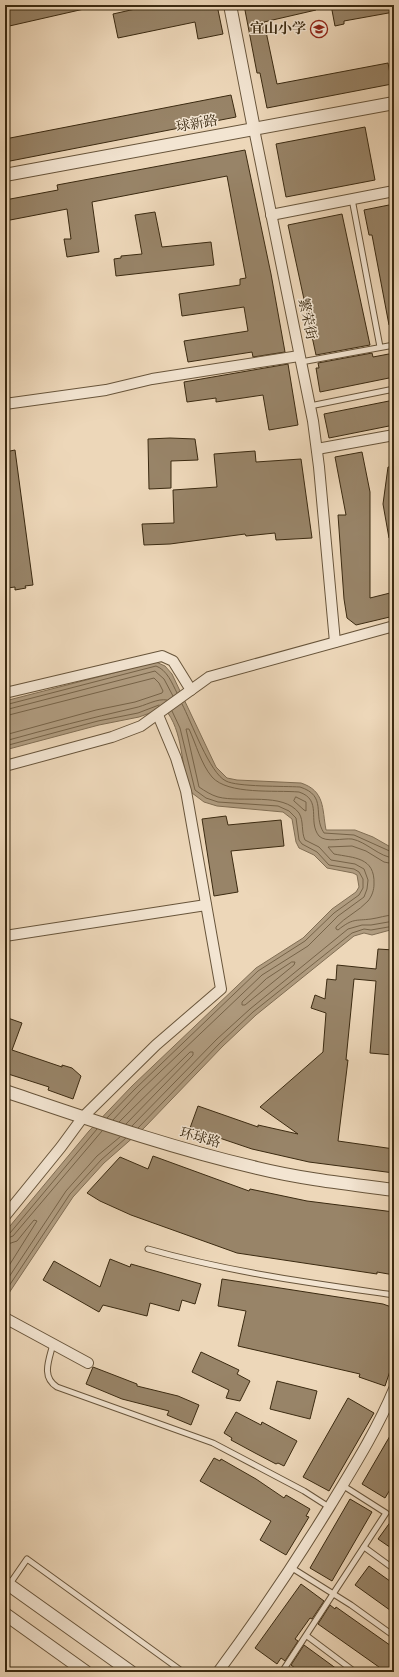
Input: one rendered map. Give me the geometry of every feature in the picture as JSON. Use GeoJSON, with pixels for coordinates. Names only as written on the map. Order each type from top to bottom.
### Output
{"type":"FeatureCollection","features":[{"type":"Feature","properties":{"kind":"street","name":"繁荣街"},"geometry":{"type":"LineString","coordinates":[[230,5],[310,406],[317,449],[335,642]]}},
{"type":"Feature","properties":{"kind":"street","name":"球新路"},"geometry":{"type":"LineString","coordinates":[[5,175],[394,103]]}},
{"type":"Feature","properties":{"kind":"street"},"geometry":{"type":"LineString","coordinates":[[271,215],[394,191]]}},
{"type":"Feature","properties":{"kind":"street"},"geometry":{"type":"LineString","coordinates":[[5,404],[106,390],[152,379],[300,359]]}},
{"type":"Feature","properties":{"kind":"street"},"geometry":{"type":"LineString","coordinates":[[317,449],[394,435]]}},
{"type":"Feature","properties":{"kind":"street"},"geometry":{"type":"LineString","coordinates":[[5,766],[112,737],[140,726],[209,677],[394,626]]}},
{"type":"Feature","properties":{"kind":"street"},"geometry":{"type":"LineString","coordinates":[[5,693],[162,656],[173,661],[189,692]]}},
{"type":"Feature","properties":{"kind":"street"},"geometry":{"type":"LineString","coordinates":[[5,1216],[86,1118],[156,1046],[221,989],[186,791],[160,713]]}},
{"type":"Feature","properties":{"kind":"street"},"geometry":{"type":"LineString","coordinates":[[5,936],[206,905]]}},
{"type":"Feature","properties":{"kind":"street","name":"环球路"},"geometry":{"type":"LineString","coordinates":[[5,1091],[144,1138],[257,1168],[307,1178],[394,1190]]}},
{"type":"Feature","properties":{"kind":"street"},"geometry":{"type":"LineString","coordinates":[[5,1318],[88,1363]]}},
{"type":"Feature","properties":{"kind":"street"},"geometry":{"type":"LineString","coordinates":[[218,1672],[292,1568],[342,1485],[387,1405],[394,1389]]}},
{"type":"Feature","properties":{"kind":"street"},"geometry":{"type":"LineString","coordinates":[[7,1583],[130,1672]]}},
{"type":"Feature","properties":{"kind":"street"},"geometry":{"type":"LineString","coordinates":[[5,1614],[86,1672]]}},
{"type":"Feature","properties":{"kind":"lane"},"geometry":{"type":"LineString","coordinates":[[352,200],[380,347]]}},
{"type":"Feature","properties":{"kind":"lane"},"geometry":{"type":"LineString","coordinates":[[300,359],[394,345]]}},
{"type":"Feature","properties":{"kind":"lane"},"geometry":{"type":"LineString","coordinates":[[310,406],[394,389]]}},
{"type":"Feature","properties":{"kind":"lane"},"geometry":{"type":"LineString","coordinates":[[148,1249],[196,1263],[394,1295]]}},
{"type":"Feature","properties":{"kind":"lane"},"geometry":{"type":"LineString","coordinates":[[53,1344],[46,1372],[50,1381],[58,1387],[213,1444],[304,1491],[329,1507]]}},
{"type":"Feature","properties":{"kind":"lane"},"geometry":{"type":"LineString","coordinates":[[282,1672],[334,1595],[386,1513],[342,1485]]}},
{"type":"Feature","properties":{"kind":"lane"},"geometry":{"type":"LineString","coordinates":[[364,1547],[394,1569]]}},
{"type":"Feature","properties":{"kind":"lane"},"geometry":{"type":"LineString","coordinates":[[7,1583],[27,1559],[183,1672]]}},
{"type":"Feature","properties":{"kind":"lane"},"geometry":{"type":"LineString","coordinates":[[292,1568],[351,1604],[394,1636]]}},
{"type":"Feature","properties":{"kind":"lane"},"geometry":{"type":"LineString","coordinates":[[307,1636],[355,1672]]}},
{"type":"Feature","properties":{"kind":"water"},"geometry":{"type":"Polygon","coordinates":[[[156,662],[165,666],[172,674],[216,767],[227,778],[237,780],[301,783],[309,786],[321,801],[326,830],[355,830],[373,837],[394,849],[394,929],[372,935],[364,933],[354,936],[256,1015],[223,1046],[144,1128],[104,1163],[73,1197],[5,1299],[5,1232],[89,1131],[132,1086],[256,968],[303,938],[332,909],[356,892],[359,887],[357,875],[327,868],[314,855],[299,848],[296,842],[292,819],[283,812],[217,806],[204,802],[192,793],[185,772],[179,738],[171,717],[164,708],[139,717],[99,725],[5,750],[5,701],[156,662]]]}},
{"type":"Feature","properties":{"kind":"building"},"geometry":{"type":"Polygon","coordinates":[[[5,5],[84,5],[84,9],[5,27],[5,5]]]}},
{"type":"Feature","properties":{"kind":"building"},"geometry":{"type":"Polygon","coordinates":[[[153,5],[217,5],[223,34],[198,39],[195,22],[118,38],[113,14],[153,5]]]}},
{"type":"Feature","properties":{"kind":"building"},"geometry":{"type":"Polygon","coordinates":[[[244,5],[315,5],[316,10],[264,22],[277,84],[388,63],[392,84],[267,108],[260,73],[257,73],[244,5]]]}},
{"type":"Feature","properties":{"kind":"building"},"geometry":{"type":"Polygon","coordinates":[[[331,5],[341,5],[341,9],[361,5],[394,5],[394,12],[344,21],[344,24],[335,26],[331,5]]]}},
{"type":"Feature","properties":{"kind":"building"},"geometry":{"type":"Polygon","coordinates":[[[231,95],[236,117],[5,162],[5,139],[231,95]]]}},
{"type":"Feature","properties":{"kind":"building"},"geometry":{"type":"Polygon","coordinates":[[[365,127],[375,180],[286,197],[276,144],[365,127]]]}},
{"type":"Feature","properties":{"kind":"building"},"geometry":{"type":"Polygon","coordinates":[[[245,150],[271,274],[285,352],[253,357],[252,352],[188,362],[184,341],[248,331],[244,307],[182,316],[179,294],[240,285],[240,279],[246,278],[227,176],[92,202],[99,252],[67,257],[64,239],[71,239],[67,209],[5,221],[5,200],[58,190],[57,185],[245,150]]]}},
{"type":"Feature","properties":{"kind":"building"},"geometry":{"type":"Polygon","coordinates":[[[394,204],[394,324],[389,325],[372,235],[369,235],[364,210],[394,204]]]}},
{"type":"Feature","properties":{"kind":"building"},"geometry":{"type":"Polygon","coordinates":[[[155,212],[162,247],[211,242],[214,265],[116,276],[114,259],[121,258],[121,256],[142,254],[135,215],[155,212]]]}},
{"type":"Feature","properties":{"kind":"building"},"geometry":{"type":"Polygon","coordinates":[[[342,214],[370,345],[316,355],[288,225],[342,214]]]}},
{"type":"Feature","properties":{"kind":"building"},"geometry":{"type":"Polygon","coordinates":[[[372,353],[373,357],[394,353],[394,377],[320,392],[316,368],[319,368],[318,363],[372,353]]]}},
{"type":"Feature","properties":{"kind":"building"},"geometry":{"type":"Polygon","coordinates":[[[288,364],[298,425],[269,430],[263,395],[216,402],[216,398],[187,402],[184,382],[288,364]]]}},
{"type":"Feature","properties":{"kind":"building"},"geometry":{"type":"Polygon","coordinates":[[[394,400],[394,425],[329,438],[324,414],[394,400]]]}},
{"type":"Feature","properties":{"kind":"building"},"geometry":{"type":"Polygon","coordinates":[[[148,439],[195,439],[198,460],[171,461],[171,488],[149,489],[148,439]]]}},
{"type":"Feature","properties":{"kind":"building"},"geometry":{"type":"Polygon","coordinates":[[[15,450],[33,585],[15,590],[15,587],[7,588],[5,582],[5,452],[15,450]]]}},
{"type":"Feature","properties":{"kind":"building"},"geometry":{"type":"Polygon","coordinates":[[[255,451],[256,462],[301,459],[312,538],[276,540],[275,533],[246,536],[245,534],[170,544],[144,545],[142,524],[174,523],[173,490],[217,487],[214,454],[255,451]]]}},
{"type":"Feature","properties":{"kind":"building"},"geometry":{"type":"Polygon","coordinates":[[[362,452],[370,492],[370,598],[394,592],[394,616],[356,625],[347,618],[344,599],[338,515],[346,515],[335,457],[362,452]]]}},
{"type":"Feature","properties":{"kind":"building"},"geometry":{"type":"Polygon","coordinates":[[[388,467],[394,467],[394,538],[389,538],[383,504],[388,467]]]}},
{"type":"Feature","properties":{"kind":"building"},"geometry":{"type":"Polygon","coordinates":[[[226,816],[228,825],[281,820],[284,846],[231,851],[238,892],[214,896],[202,819],[226,816]]]}},
{"type":"Feature","properties":{"kind":"building"},"geometry":{"type":"Polygon","coordinates":[[[378,949],[394,950],[393,1055],[370,1053],[376,981],[354,979],[346,1060],[348,1060],[338,1141],[394,1149],[394,1173],[309,1162],[252,1149],[190,1128],[198,1106],[258,1127],[258,1125],[298,1134],[260,1107],[323,1052],[326,1013],[311,1008],[315,995],[325,999],[327,979],[336,980],[337,965],[376,969],[378,949]]]}},
{"type":"Feature","properties":{"kind":"building"},"geometry":{"type":"Polygon","coordinates":[[[5,1017],[22,1023],[12,1050],[62,1067],[62,1065],[72,1068],[81,1076],[73,1099],[48,1090],[49,1087],[5,1073],[5,1017]]]}},
{"type":"Feature","properties":{"kind":"building"},"geometry":{"type":"Polygon","coordinates":[[[153,1156],[249,1191],[250,1189],[307,1201],[394,1212],[394,1275],[377,1272],[377,1274],[237,1253],[131,1215],[100,1201],[87,1193],[120,1157],[148,1169],[153,1156]]]}},
{"type":"Feature","properties":{"kind":"building"},"geometry":{"type":"Polygon","coordinates":[[[110,1259],[130,1267],[131,1264],[201,1284],[195,1304],[182,1300],[179,1311],[150,1303],[147,1316],[103,1305],[99,1312],[43,1280],[54,1261],[100,1287],[110,1259]]]}},
{"type":"Feature","properties":{"kind":"building"},"geometry":{"type":"Polygon","coordinates":[[[222,1279],[383,1304],[394,1308],[394,1359],[385,1386],[359,1377],[360,1374],[238,1346],[246,1311],[218,1306],[222,1279]]]}},
{"type":"Feature","properties":{"kind":"building"},"geometry":{"type":"Polygon","coordinates":[[[201,1352],[239,1370],[237,1374],[250,1381],[240,1401],[226,1398],[229,1390],[192,1372],[201,1352]]]}},
{"type":"Feature","properties":{"kind":"building"},"geometry":{"type":"Polygon","coordinates":[[[93,1367],[137,1384],[137,1386],[178,1396],[199,1405],[191,1425],[167,1415],[169,1411],[122,1399],[86,1384],[93,1367]]]}},
{"type":"Feature","properties":{"kind":"building"},"geometry":{"type":"Polygon","coordinates":[[[277,1381],[317,1391],[310,1419],[270,1409],[277,1381]]]}},
{"type":"Feature","properties":{"kind":"building"},"geometry":{"type":"Polygon","coordinates":[[[348,1398],[374,1413],[329,1491],[303,1477],[348,1398]]]}},
{"type":"Feature","properties":{"kind":"building"},"geometry":{"type":"Polygon","coordinates":[[[236,1412],[261,1425],[262,1422],[297,1441],[284,1466],[278,1463],[276,1464],[231,1440],[232,1438],[224,1433],[236,1412]]]}},
{"type":"Feature","properties":{"kind":"building"},"geometry":{"type":"Polygon","coordinates":[[[394,1429],[394,1483],[385,1498],[362,1484],[394,1429]]]}},
{"type":"Feature","properties":{"kind":"building"},"geometry":{"type":"Polygon","coordinates":[[[214,1458],[220,1461],[221,1459],[256,1479],[284,1498],[286,1495],[310,1509],[306,1516],[309,1517],[286,1555],[260,1540],[271,1521],[200,1481],[214,1458]]]}},
{"type":"Feature","properties":{"kind":"building"},"geometry":{"type":"Polygon","coordinates":[[[350,1499],[372,1512],[332,1581],[310,1568],[350,1499]]]}},
{"type":"Feature","properties":{"kind":"building"},"geometry":{"type":"Polygon","coordinates":[[[394,1517],[394,1550],[378,1539],[394,1517]]]}},
{"type":"Feature","properties":{"kind":"building"},"geometry":{"type":"Polygon","coordinates":[[[369,1566],[394,1584],[394,1613],[355,1585],[369,1566]]]}},
{"type":"Feature","properties":{"kind":"building"},"geometry":{"type":"Polygon","coordinates":[[[301,1584],[324,1601],[312,1619],[310,1618],[295,1639],[298,1641],[285,1661],[281,1658],[277,1664],[255,1648],[301,1584]]]}},
{"type":"Feature","properties":{"kind":"building"},"geometry":{"type":"Polygon","coordinates":[[[330,1605],[335,1609],[336,1607],[394,1648],[394,1665],[389,1672],[386,1672],[318,1624],[330,1605]]]}},
{"type":"Feature","properties":{"kind":"building"},"geometry":{"type":"Polygon","coordinates":[[[304,1645],[341,1672],[300,1672],[291,1665],[304,1645]]]}},
{"type":"Feature","properties":{"kind":"place","name":"宜山小学"},"geometry":{"type":"Point","coordinates":[319,29]}}]}
